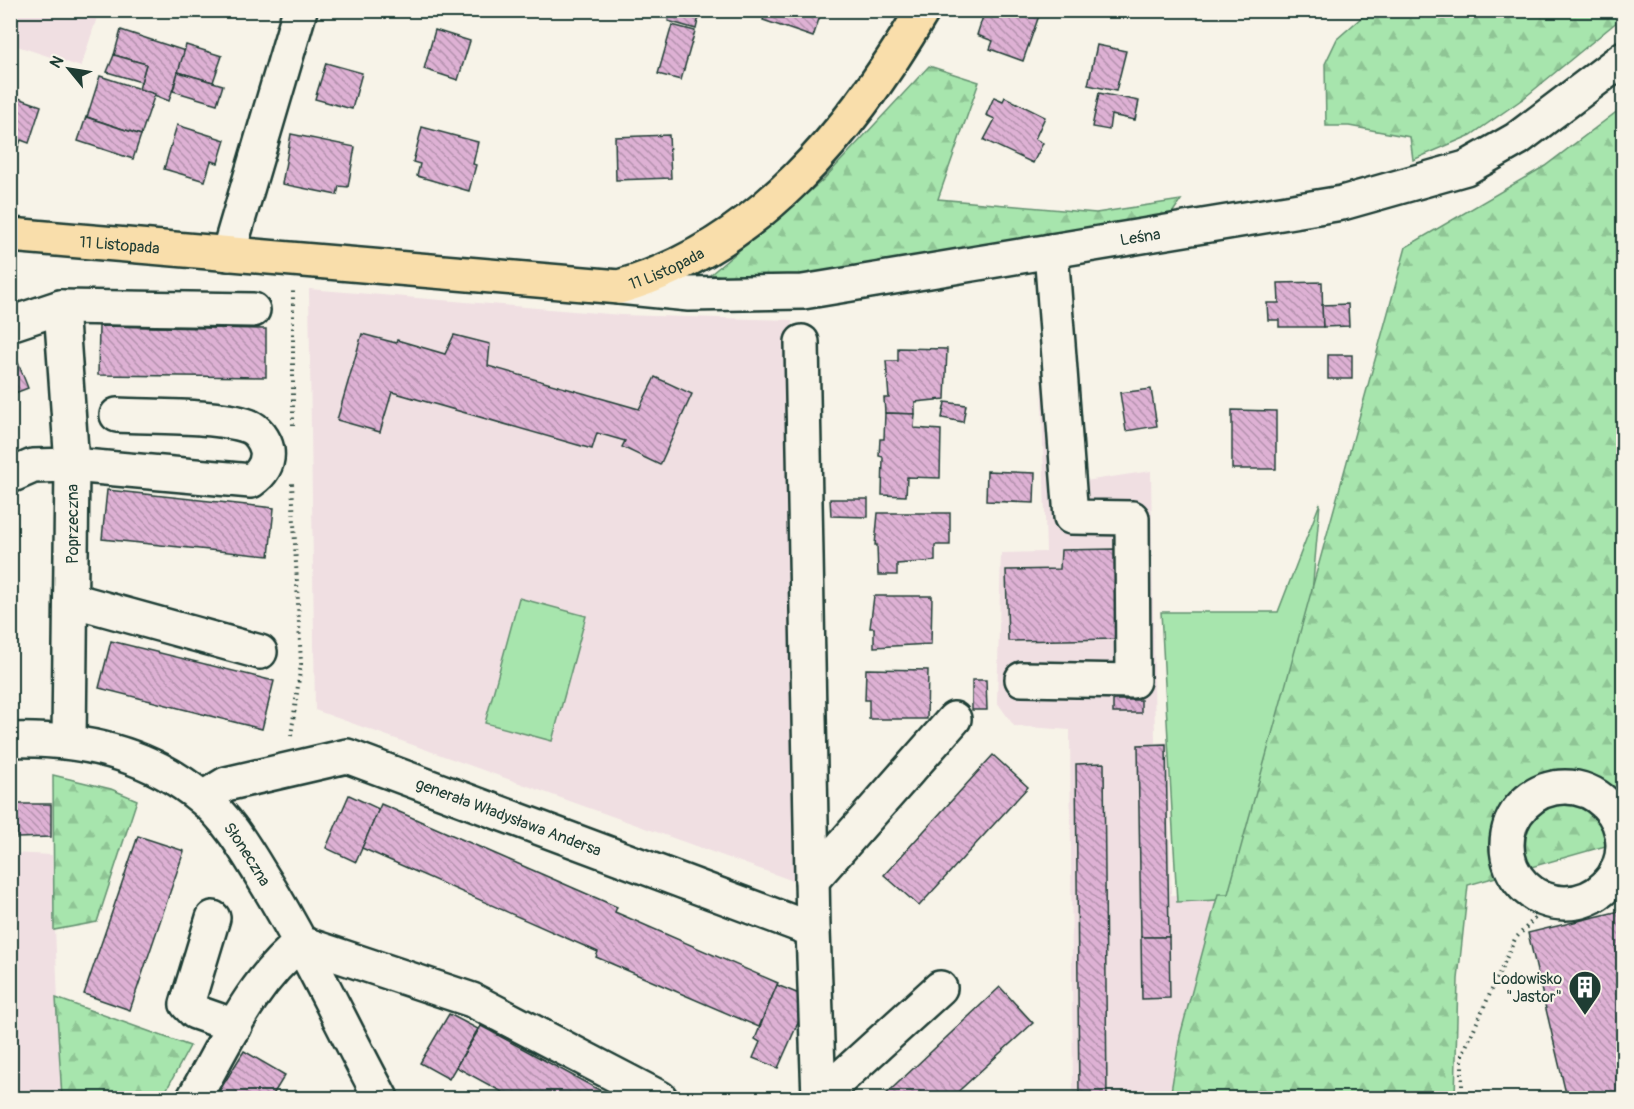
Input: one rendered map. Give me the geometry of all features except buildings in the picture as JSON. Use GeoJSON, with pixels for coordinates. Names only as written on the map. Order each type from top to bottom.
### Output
{"type":"FeatureCollection","features":[{"type":"Feature","properties":{"kind":"main road","name":"11 Listopada"},"geometry":{"type":"LineString","coordinates":[[10,235],[620,287],[651,278],[703,252],[737,230],[800,177],[838,135],[888,69],[923,10]]}},
{"type":"Feature","properties":{"kind":"street"},"geometry":{"type":"LineString","coordinates":[[228,254],[300,10]]}},
{"type":"Feature","properties":{"kind":"street","name":"Leśna"},"geometry":{"type":"LineString","coordinates":[[620,287],[689,294],[802,292],[1342,203],[1466,168],[1517,139],[1623,58]]}},
{"type":"Feature","properties":{"kind":"street"},"geometry":{"type":"LineString","coordinates":[[1022,679],[1132,681],[1132,518],[1071,517],[1051,251]]}},
{"type":"Feature","properties":{"kind":"street"},"geometry":{"type":"LineString","coordinates":[[10,324],[61,307],[253,310]]}},
{"type":"Feature","properties":{"kind":"street","name":"Poprzeczna"},"geometry":{"type":"LineString","coordinates":[[61,307],[72,465],[69,741]]}},
{"type":"Feature","properties":{"kind":"street"},"geometry":{"type":"LineString","coordinates":[[802,342],[813,930],[819,1098]]}},
{"type":"Feature","properties":{"kind":"street"},"geometry":{"type":"LineString","coordinates":[[10,476],[33,466],[72,465],[250,481],[260,475],[267,463],[267,450],[263,438],[250,426],[228,422],[117,415]]}},
{"type":"Feature","properties":{"kind":"street"},"geometry":{"type":"LineString","coordinates":[[72,600],[260,652]]}},
{"type":"Feature","properties":{"kind":"street"},"geometry":{"type":"LineString","coordinates":[[812,880],[954,719]]}},
{"type":"Feature","properties":{"kind":"street","name":"Słoneczna"},"geometry":{"type":"LineString","coordinates":[[10,740],[69,741],[122,753],[153,766],[203,798],[240,840],[301,943],[378,1097]]}},
{"type":"Feature","properties":{"kind":"street","name":"generała Władysława Andersa"},"geometry":{"type":"LineString","coordinates":[[203,798],[226,784],[347,756],[813,930]]}},
{"type":"Feature","properties":{"kind":"street"},"geometry":{"type":"LineString","coordinates":[[1564,787],[1583,790],[1606,805],[1621,828],[1622,866],[1599,892],[1584,901],[1566,904],[1550,902],[1533,894],[1520,882],[1511,867],[1507,849],[1509,831],[1517,814],[1529,800],[1546,791],[1564,787]]}},
{"type":"Feature","properties":{"kind":"street"},"geometry":{"type":"LineString","coordinates":[[213,918],[187,1004],[195,1012],[235,1026]]}},
{"type":"Feature","properties":{"kind":"street"},"geometry":{"type":"LineString","coordinates":[[194,1098],[260,983],[283,957],[301,943],[472,1000],[660,1098]]}},
{"type":"Feature","properties":{"kind":"street"},"geometry":{"type":"LineString","coordinates":[[819,1098],[940,988]]}},
{"type":"Feature","properties":{"kind":"path"},"geometry":{"type":"LineString","coordinates":[[292,434],[293,289]]}},
{"type":"Feature","properties":{"kind":"path"},"geometry":{"type":"LineString","coordinates":[[291,738],[301,664],[292,480]]}},
{"type":"Feature","properties":{"kind":"path"},"geometry":{"type":"LineString","coordinates":[[1462,1098],[1462,1055],[1515,939],[1550,902]]}},
{"type":"Feature","properties":{"kind":"shaded area"},"geometry":{"type":"Polygon","coordinates":[[[11,10],[99,11],[81,67],[11,44],[11,10]]]}},
{"type":"Feature","properties":{"kind":"shaded area"},"geometry":{"type":"Polygon","coordinates":[[[309,289],[621,315],[792,320],[802,884],[315,710],[309,289]]]}},
{"type":"Feature","properties":{"kind":"shaded area"},"geometry":{"type":"Polygon","coordinates":[[[1039,296],[1070,354],[1085,481],[1151,471],[1155,743],[1168,742],[1171,895],[1218,894],[1180,1036],[1170,1098],[1073,1098],[1070,730],[1014,726],[997,702],[1001,553],[1046,552],[1039,296]]]}},
{"type":"Feature","properties":{"kind":"shaded area"},"geometry":{"type":"Polygon","coordinates":[[[11,853],[52,855],[62,1098],[11,1098],[11,853]]]}},
{"type":"Feature","properties":{"kind":"green space"},"geometry":{"type":"Polygon","coordinates":[[[1370,10],[1623,10],[1624,16],[1524,98],[1471,135],[1413,160],[1410,137],[1349,126],[1326,126],[1325,64],[1337,39],[1370,10]]]}},
{"type":"Feature","properties":{"kind":"green space"},"geometry":{"type":"Polygon","coordinates":[[[929,66],[979,82],[938,199],[1096,213],[1181,200],[1166,222],[816,279],[757,282],[711,274],[823,180],[929,66]]]}},
{"type":"Feature","properties":{"kind":"green space"},"geometry":{"type":"Polygon","coordinates":[[[1623,107],[1623,841],[1468,885],[1458,979],[1455,1098],[1170,1098],[1180,1036],[1218,894],[1228,894],[1406,247],[1545,166],[1623,107]]]}},
{"type":"Feature","properties":{"kind":"green space"},"geometry":{"type":"Polygon","coordinates":[[[1320,503],[1307,650],[1238,899],[1177,902],[1161,612],[1278,612],[1320,503]]]}},
{"type":"Feature","properties":{"kind":"green space"},"geometry":{"type":"Polygon","coordinates":[[[519,598],[586,616],[552,741],[485,723],[519,598]]]}},
{"type":"Feature","properties":{"kind":"green space"},"geometry":{"type":"Polygon","coordinates":[[[53,775],[111,789],[137,800],[97,922],[54,930],[53,775]]]}},
{"type":"Feature","properties":{"kind":"green space"},"geometry":{"type":"Polygon","coordinates":[[[56,998],[190,1046],[162,1098],[62,1098],[56,998]]]}},
{"type":"Feature","properties":{"kind":"place","name":"Lodowisko \"Jastor\""},"geometry":{"type":"Point","coordinates":[1585,1016]}}]}
